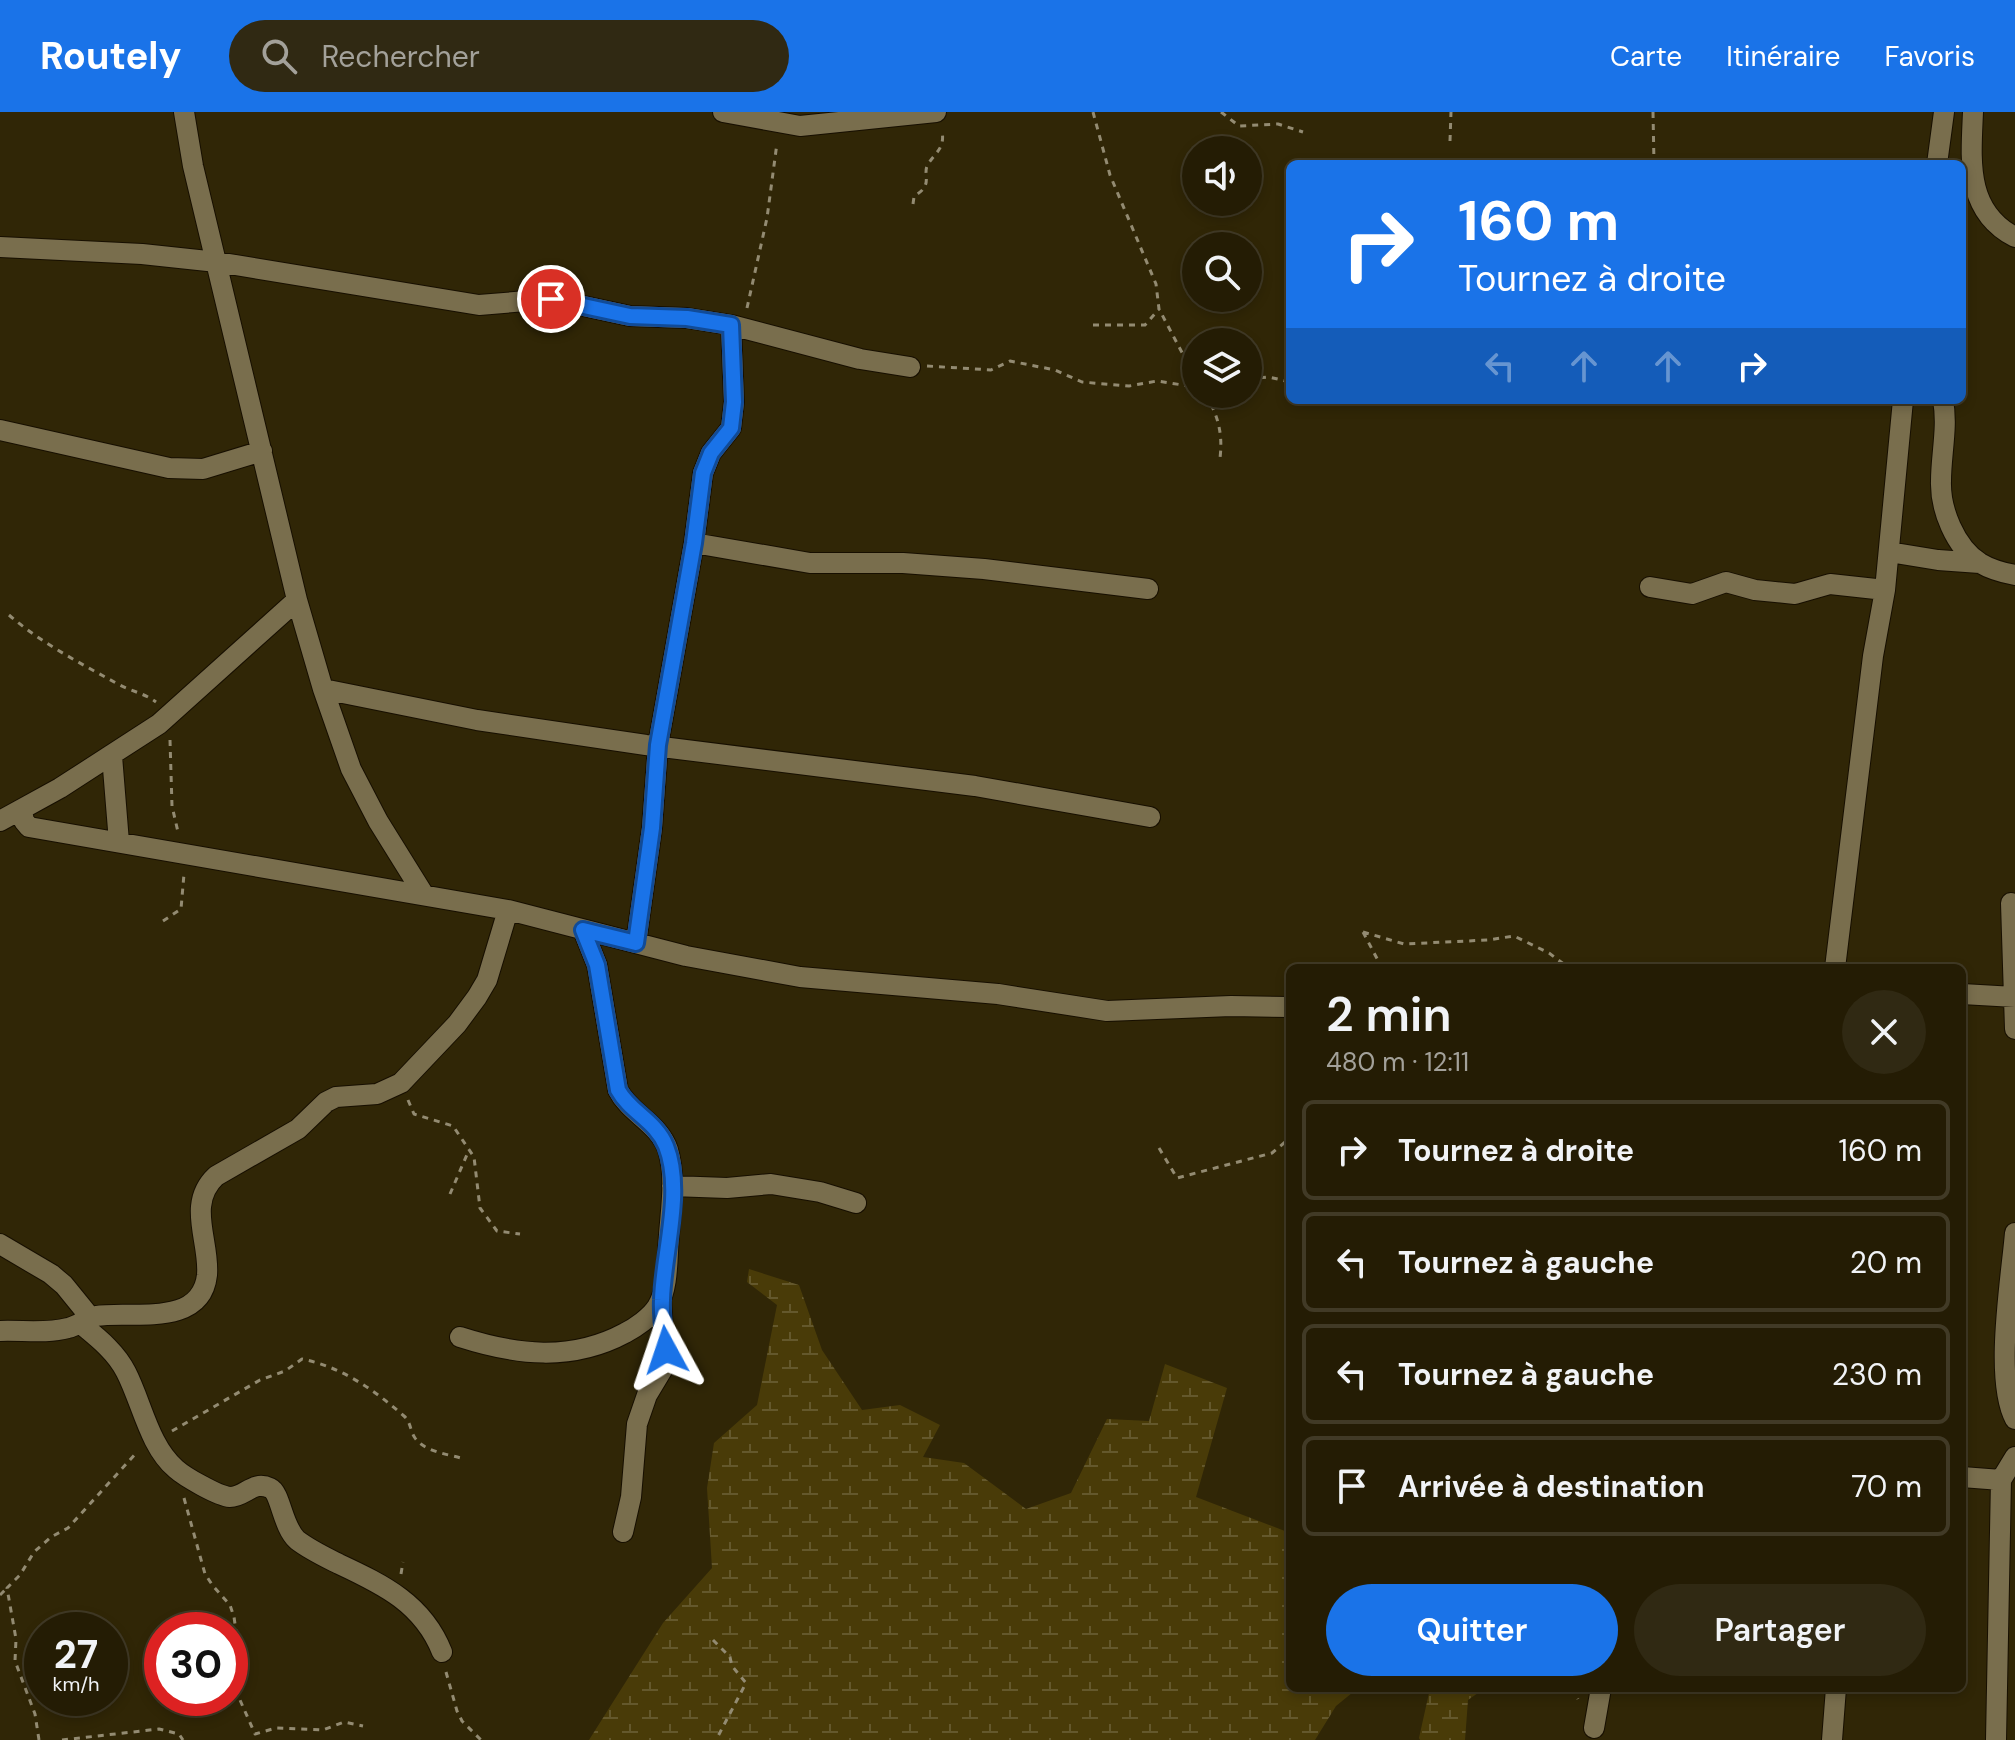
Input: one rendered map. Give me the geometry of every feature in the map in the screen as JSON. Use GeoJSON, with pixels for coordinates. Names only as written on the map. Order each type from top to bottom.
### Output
{"type":"FeatureCollection","features":[{"type":"Feature","properties":{"kind":"street"},"geometry":{"type":"LineString","coordinates":[[184,112],[193,166],[297,600],[323,689],[351,769],[378,821],[424,895]]}},
{"type":"Feature","properties":{"kind":"street"},"geometry":{"type":"LineString","coordinates":[[723,112],[811,126],[934,113]]}},
{"type":"Feature","properties":{"kind":"street"},"geometry":{"type":"LineString","coordinates":[[1938,160],[1944,112]]}},
{"type":"Feature","properties":{"kind":"street"},"geometry":{"type":"LineString","coordinates":[[1973,112],[1966,170],[1988,213],[2003,231],[2015,237]]}},
{"type":"Feature","properties":{"kind":"street"},"geometry":{"type":"LineString","coordinates":[[0,247],[142,254],[217,262],[479,305],[551,299],[638,317],[687,318],[737,326],[860,359],[910,367]]}},
{"type":"Feature","properties":{"kind":"street"},"geometry":{"type":"LineString","coordinates":[[636,943],[652,828],[658,745],[694,543],[703,473],[711,453],[731,428],[737,326]]}},
{"type":"Feature","properties":{"kind":"street"},"geometry":{"type":"LineString","coordinates":[[1835,964],[1873,656],[1885,590],[1903,404]]}},
{"type":"Feature","properties":{"kind":"street"},"geometry":{"type":"LineString","coordinates":[[1944,404],[1942,498],[1956,536],[1980,563]]}},
{"type":"Feature","properties":{"kind":"street"},"geometry":{"type":"LineString","coordinates":[[0,430],[178,469],[203,469],[262,451]]}},
{"type":"Feature","properties":{"kind":"street"},"geometry":{"type":"LineString","coordinates":[[694,543],[810,563],[903,563],[984,569],[1148,589]]}},
{"type":"Feature","properties":{"kind":"street"},"geometry":{"type":"LineString","coordinates":[[1889,552],[1980,563],[2015,575]]}},
{"type":"Feature","properties":{"kind":"street"},"geometry":{"type":"LineString","coordinates":[[1650,587],[1692,594],[1726,582],[1755,590],[1795,594],[1830,584],[1885,590]]}},
{"type":"Feature","properties":{"kind":"street"},"geometry":{"type":"LineString","coordinates":[[0,821],[112,756],[166,719],[297,600]]}},
{"type":"Feature","properties":{"kind":"street"},"geometry":{"type":"LineString","coordinates":[[323,689],[477,720],[975,786],[1150,817]]}},
{"type":"Feature","properties":{"kind":"street"},"geometry":{"type":"LineString","coordinates":[[112,756],[119,842]]}},
{"type":"Feature","properties":{"kind":"street"},"geometry":{"type":"LineString","coordinates":[[22,811],[29,827],[508,910],[686,956],[800,977],[998,994],[1107,1011],[1286,1007]]}},
{"type":"Feature","properties":{"kind":"street"},"geometry":{"type":"LineString","coordinates":[[2011,903],[2015,1029]]}},
{"type":"Feature","properties":{"kind":"street"},"geometry":{"type":"LineString","coordinates":[[0,1331],[59,1330],[86,1320],[154,1316],[189,1304],[198,1297],[207,1279],[200,1209],[208,1183],[298,1129],[326,1102],[336,1097],[377,1094],[401,1083],[457,1024],[477,997],[487,980],[508,910]]}},
{"type":"Feature","properties":{"kind":"street"},"geometry":{"type":"LineString","coordinates":[[583,930],[597,965],[618,1090],[626,1103],[653,1126],[665,1143],[671,1163],[672,1186],[661,1299],[665,1365],[647,1395],[637,1424],[629,1507],[623,1532]]}},
{"type":"Feature","properties":{"kind":"street"},"geometry":{"type":"LineString","coordinates":[[1966,994],[2014,997]]}},
{"type":"Feature","properties":{"kind":"street"},"geometry":{"type":"LineString","coordinates":[[672,1186],[727,1188],[771,1184],[820,1192],[856,1203]]}},
{"type":"Feature","properties":{"kind":"street"},"geometry":{"type":"LineString","coordinates":[[2015,1233],[2006,1345],[2007,1405],[2015,1419]]}},
{"type":"Feature","properties":{"kind":"street"},"geometry":{"type":"LineString","coordinates":[[0,1244],[64,1285],[86,1320],[121,1362],[157,1440],[178,1471],[226,1496],[236,1496],[253,1486],[273,1489],[278,1494],[285,1525],[296,1538],[318,1554],[375,1581],[402,1598],[431,1628],[442,1652]]}},
{"type":"Feature","properties":{"kind":"street"},"geometry":{"type":"LineString","coordinates":[[460,1337],[521,1353],[576,1352],[631,1330],[653,1312],[661,1299]]}},
{"type":"Feature","properties":{"kind":"street"},"geometry":{"type":"LineString","coordinates":[[1996,1740],[2001,1480],[2015,1457]]}},
{"type":"Feature","properties":{"kind":"street"},"geometry":{"type":"LineString","coordinates":[[1966,1477],[2001,1480]]}},
{"type":"Feature","properties":{"kind":"street"},"geometry":{"type":"LineString","coordinates":[[1594,1728],[1600,1692]]}},
{"type":"Feature","properties":{"kind":"street"},"geometry":{"type":"LineString","coordinates":[[1832,1740],[1836,1692]]}},
{"type":"Feature","properties":{"kind":"path"},"geometry":{"type":"LineString","coordinates":[[1093,112],[1110,175],[1156,284],[1159,309],[1182,354]]}},
{"type":"Feature","properties":{"kind":"path"},"geometry":{"type":"LineString","coordinates":[[1221,112],[1239,126],[1278,124],[1303,132]]}},
{"type":"Feature","properties":{"kind":"path"},"geometry":{"type":"LineString","coordinates":[[1450,141],[1451,112]]}},
{"type":"Feature","properties":{"kind":"path"},"geometry":{"type":"LineString","coordinates":[[1653,112],[1654,160]]}},
{"type":"Feature","properties":{"kind":"path"},"geometry":{"type":"LineString","coordinates":[[913,204],[914,197],[926,185],[925,169],[944,140],[934,113]]}},
{"type":"Feature","properties":{"kind":"path"},"geometry":{"type":"LineString","coordinates":[[737,326],[767,218],[779,122]]}},
{"type":"Feature","properties":{"kind":"path"},"geometry":{"type":"LineString","coordinates":[[1093,325],[1145,325],[1159,309]]}},
{"type":"Feature","properties":{"kind":"path"},"geometry":{"type":"LineString","coordinates":[[910,367],[991,370],[1010,361],[1055,370],[1082,382],[1129,386],[1157,381],[1182,385]]}},
{"type":"Feature","properties":{"kind":"path"},"geometry":{"type":"LineString","coordinates":[[1262,378],[1286,381]]}},
{"type":"Feature","properties":{"kind":"path"},"geometry":{"type":"LineString","coordinates":[[1213,408],[1222,442],[1220,458]]}},
{"type":"Feature","properties":{"kind":"path"},"geometry":{"type":"LineString","coordinates":[[9,615],[54,647],[120,685],[147,695],[166,719],[172,751],[172,806],[184,855],[181,909],[163,921]]}},
{"type":"Feature","properties":{"kind":"path"},"geometry":{"type":"LineString","coordinates":[[1380,964],[1363,932],[1404,944],[1514,936],[1564,964]]}},
{"type":"Feature","properties":{"kind":"path"},"geometry":{"type":"LineString","coordinates":[[401,1083],[414,1114],[453,1126],[474,1157],[480,1208],[497,1231],[520,1234]]}},
{"type":"Feature","properties":{"kind":"path"},"geometry":{"type":"LineString","coordinates":[[1159,1148],[1177,1178],[1272,1153],[1286,1141]]}},
{"type":"Feature","properties":{"kind":"path"},"geometry":{"type":"LineString","coordinates":[[450,1194],[469,1150]]}},
{"type":"Feature","properties":{"kind":"path"},"geometry":{"type":"LineString","coordinates":[[0,1595],[20,1575],[34,1552],[51,1537],[68,1528],[134,1453],[302,1359],[329,1365],[351,1377],[408,1418],[415,1438],[423,1445],[461,1458]]}},
{"type":"Feature","properties":{"kind":"path"},"geometry":{"type":"LineString","coordinates":[[178,1471],[205,1574],[230,1605],[234,1617],[237,1638],[234,1663],[236,1691],[257,1740]]}},
{"type":"Feature","properties":{"kind":"path"},"geometry":{"type":"LineString","coordinates":[[7,1588],[16,1639],[15,1661],[35,1714],[39,1740]]}},
{"type":"Feature","properties":{"kind":"path"},"geometry":{"type":"LineString","coordinates":[[713,1640],[730,1657],[732,1666],[746,1683],[716,1740]]}},
{"type":"Feature","properties":{"kind":"path"},"geometry":{"type":"LineString","coordinates":[[442,1652],[457,1711],[462,1721],[481,1740]]}},
{"type":"Feature","properties":{"kind":"path"},"geometry":{"type":"LineString","coordinates":[[255,1734],[276,1728],[323,1730],[344,1722],[363,1726]]}},
{"type":"Feature","properties":{"kind":"path"},"geometry":{"type":"LineString","coordinates":[[62,1740],[159,1729],[179,1734],[183,1740]]}},
{"type":"Feature","properties":{"kind":"path"},"geometry":{"type":"LineString","coordinates":[[473,1740],[475,1734]]}},
{"type":"Feature","properties":{"kind":"green space"},"geometry":{"type":"Polygon","coordinates":[[[749,1269],[799,1285],[822,1350],[862,1410],[900,1405],[940,1425],[923,1457],[964,1463],[1026,1509],[1071,1493],[1107,1419],[1149,1421],[1165,1364],[1227,1388],[1196,1497],[1286,1531],[1286,1692],[1353,1692],[1336,1706],[1315,1740],[589,1740],[663,1623],[712,1568],[707,1488],[714,1443],[757,1405],[777,1305],[747,1282],[749,1269]]]}},
{"type":"Feature","properties":{"kind":"green space"},"geometry":{"type":"Polygon","coordinates":[[[1479,1692],[1468,1700],[1465,1740],[1420,1740],[1429,1693],[1479,1692]]]}},
{"type":"Feature","properties":{"kind":"route"},"geometry":{"type":"LineString","coordinates":[[551,299],[630,316],[687,318],[731,325],[734,402],[731,428],[711,453],[703,473],[694,543],[658,745],[652,828],[636,943],[583,930],[602,986],[618,1090],[626,1103],[653,1126],[665,1143],[671,1163],[671,1209],[661,1299],[666,1350]]}}]}
